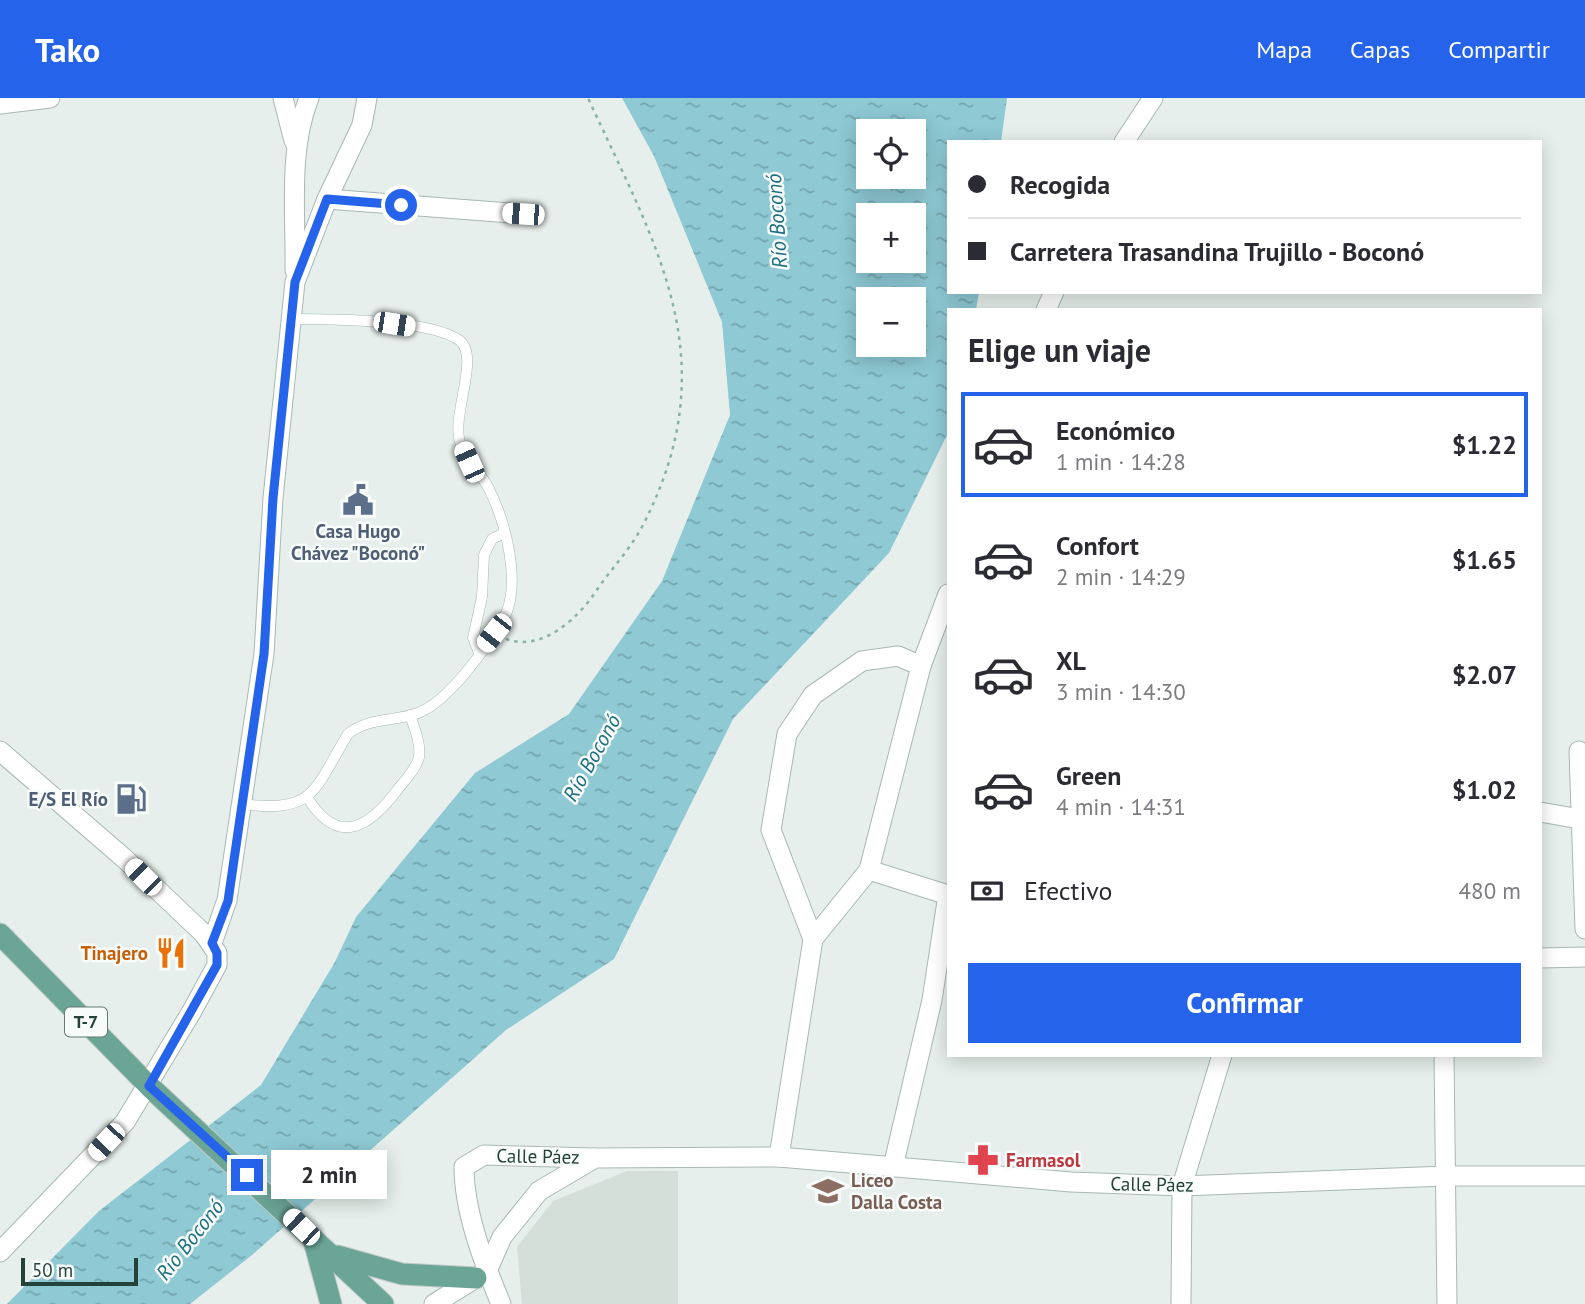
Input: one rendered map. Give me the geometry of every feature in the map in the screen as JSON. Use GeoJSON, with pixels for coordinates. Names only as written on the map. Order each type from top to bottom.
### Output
{"type":"FeatureCollection","features":[{"type":"Feature","properties":{"kind":"main road","name":"T-7"},"geometry":{"type":"LineString","coordinates":[[0,933],[149,1086],[176,1107],[383,1304]]}},
{"type":"Feature","properties":{"kind":"main road"},"geometry":{"type":"LineString","coordinates":[[307,1231],[331,1304]]}},
{"type":"Feature","properties":{"kind":"main road"},"geometry":{"type":"LineString","coordinates":[[327,1251],[354,1262],[401,1274],[482,1274]]}},
{"type":"Feature","properties":{"kind":"street"},"geometry":{"type":"LineString","coordinates":[[0,104],[50,98]]}},
{"type":"Feature","properties":{"kind":"street"},"geometry":{"type":"LineString","coordinates":[[282,98],[297,149]]}},
{"type":"Feature","properties":{"kind":"street"},"geometry":{"type":"LineString","coordinates":[[212,943],[228,901],[264,654],[273,498],[295,282],[297,149],[302,116],[309,98]]}},
{"type":"Feature","properties":{"kind":"street"},"geometry":{"type":"LineString","coordinates":[[295,282],[327,199],[362,125],[367,98]]}},
{"type":"Feature","properties":{"kind":"street"},"geometry":{"type":"LineString","coordinates":[[1125,140],[1153,98]]}},
{"type":"Feature","properties":{"kind":"street"},"geometry":{"type":"LineString","coordinates":[[327,199],[523,214]]}},
{"type":"Feature","properties":{"kind":"street"},"geometry":{"type":"LineString","coordinates":[[813,939],[869,870],[921,666],[947,597]]}},
{"type":"Feature","properties":{"kind":"street"},"geometry":{"type":"LineString","coordinates":[[779,1157],[813,939],[771,830],[787,734],[813,695],[862,661],[898,656],[921,666]]}},
{"type":"Feature","properties":{"kind":"street"},"geometry":{"type":"LineString","coordinates":[[0,751],[125,859],[212,943],[217,953],[217,965],[149,1086],[125,1122],[0,1252]]}},
{"type":"Feature","properties":{"kind":"street"},"geometry":{"type":"LineString","coordinates":[[1579,751],[1585,929]]}},
{"type":"Feature","properties":{"kind":"street"},"geometry":{"type":"LineString","coordinates":[[1542,812],[1583,819]]}},
{"type":"Feature","properties":{"kind":"street"},"geometry":{"type":"LineString","coordinates":[[869,870],[947,895]]}},
{"type":"Feature","properties":{"kind":"street"},"geometry":{"type":"LineString","coordinates":[[893,1167],[932,1000],[947,902]]}},
{"type":"Feature","properties":{"kind":"street"},"geometry":{"type":"LineString","coordinates":[[1542,958],[1585,957]]}},
{"type":"Feature","properties":{"kind":"street"},"geometry":{"type":"LineString","coordinates":[[1181,1304],[1182,1185],[1221,1057]]}},
{"type":"Feature","properties":{"kind":"street"},"geometry":{"type":"LineString","coordinates":[[1444,1057],[1447,1304]]}},
{"type":"Feature","properties":{"kind":"street","name":"Calle Páez"},"geometry":{"type":"LineString","coordinates":[[501,1304],[482,1274],[464,1184],[464,1167],[484,1155],[595,1158],[779,1157],[1071,1182],[1182,1185],[1446,1176],[1585,1176]]}},
{"type":"Feature","properties":{"kind":"street","name":"Calle Páez"},"geometry":{"type":"LineString","coordinates":[[482,1274],[502,1237],[539,1191],[595,1158]]}},
{"type":"Feature","properties":{"kind":"street"},"geometry":{"type":"LineString","coordinates":[[435,1304],[482,1274]]}},
{"type":"Feature","properties":{"kind":"lane"},"geometry":{"type":"LineString","coordinates":[[242,804],[285,807],[307,797],[318,787],[348,734],[371,721],[410,715],[436,704],[494,633],[505,617],[511,597],[511,559],[504,533],[489,489],[469,462],[459,440],[458,409],[467,369],[467,351],[462,343],[443,332],[394,324],[291,319]]}},
{"type":"Feature","properties":{"kind":"lane"},"geometry":{"type":"LineString","coordinates":[[479,653],[473,638],[482,597],[484,555],[492,539],[504,533]]}},
{"type":"Feature","properties":{"kind":"lane"},"geometry":{"type":"LineString","coordinates":[[307,797],[323,818],[335,825],[351,827],[370,821],[381,812],[414,768],[419,757],[419,745],[410,715]]}},
{"type":"Feature","properties":{"kind":"path"},"geometry":{"type":"LineString","coordinates":[[494,633],[517,642],[542,638],[571,622],[589,601],[632,543],[652,506],[679,412],[682,348],[667,275],[588,98]]}},
{"type":"Feature","properties":{"kind":"shaded area"},"geometry":{"type":"Polygon","coordinates":[[[627,1171],[678,1171],[678,1304],[522,1304],[517,1247],[553,1201],[627,1171]]]}},
{"type":"Feature","properties":{"kind":"water","name":"Río Boconó"},"geometry":{"type":"Polygon","coordinates":[[[622,98],[1007,98],[1001,140],[947,140],[947,294],[979,294],[976,308],[947,308],[947,435],[889,553],[733,719],[614,959],[506,1030],[252,1255],[190,1304],[7,1304],[99,1211],[261,1085],[335,962],[356,917],[475,773],[569,714],[662,581],[730,415],[722,322],[654,156],[622,98]]]}},
{"type":"Feature","properties":{"kind":"place","name":"Casa Hugo Chávez \"Boconó\""},"geometry":{"type":"Point","coordinates":[358,500]}},
{"type":"Feature","properties":{"kind":"place","name":"E/S El Río"},"geometry":{"type":"Point","coordinates":[131,799]}},
{"type":"Feature","properties":{"kind":"place","name":"Tinajero"},"geometry":{"type":"Point","coordinates":[171,953]}},
{"type":"Feature","properties":{"kind":"place","name":"Farmasol"},"geometry":{"type":"Point","coordinates":[983,1160]}},
{"type":"Feature","properties":{"kind":"place","name":"Liceo Dalla Costa"},"geometry":{"type":"Point","coordinates":[828,1191]}},
{"type":"Feature","properties":{"kind":"route"},"geometry":{"type":"LineString","coordinates":[[247,1175],[176,1107],[149,1086],[217,965],[217,953],[212,943],[228,901],[264,654],[273,498],[295,282],[327,199],[401,205]]}}]}
